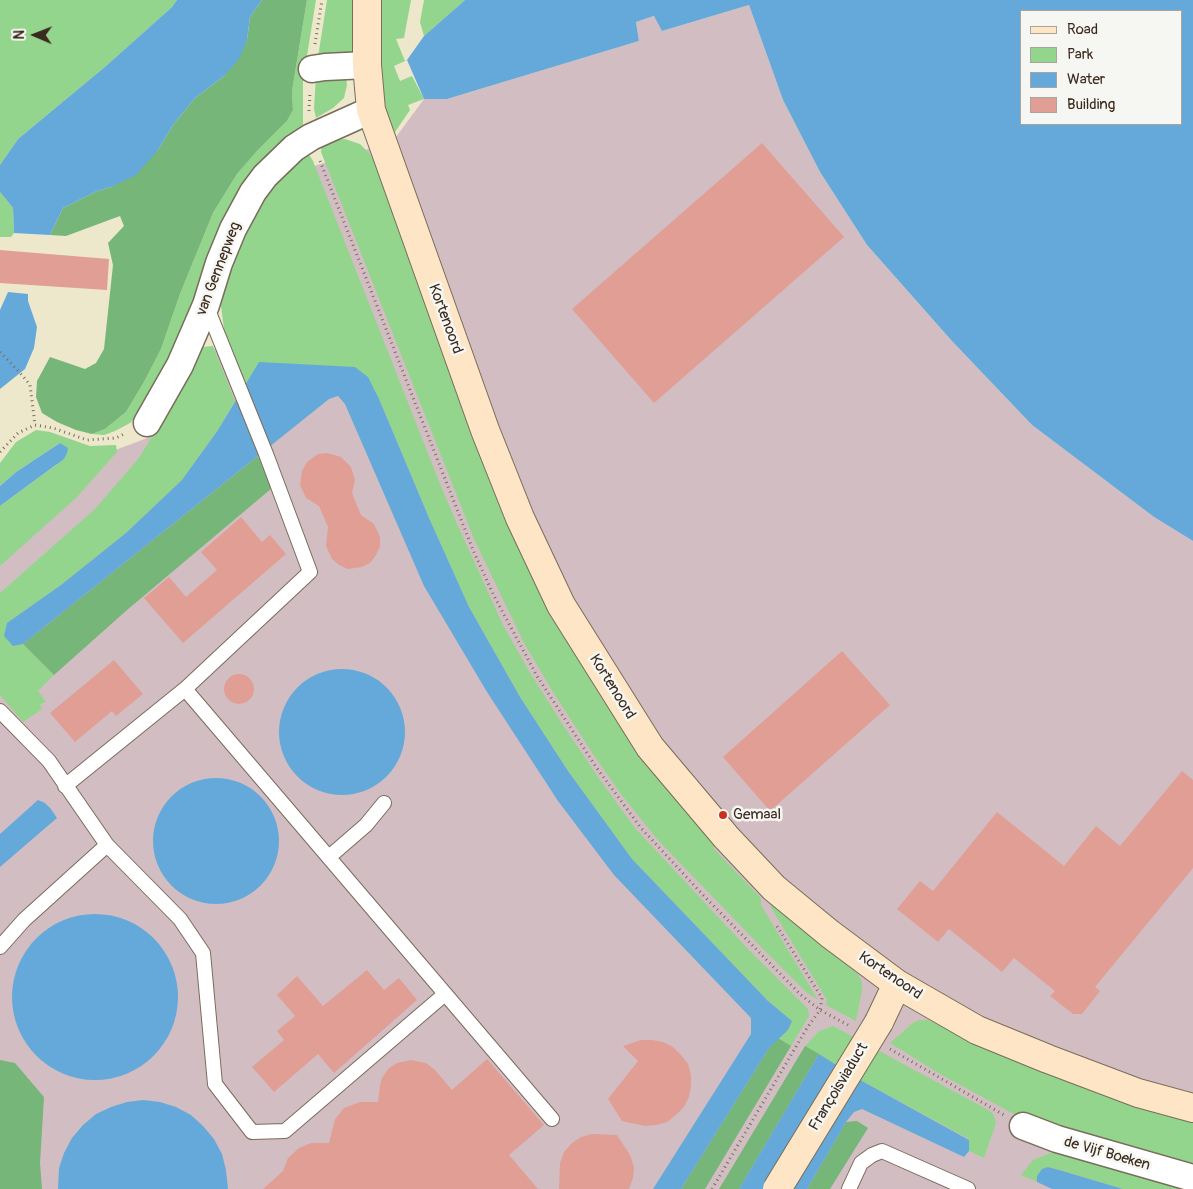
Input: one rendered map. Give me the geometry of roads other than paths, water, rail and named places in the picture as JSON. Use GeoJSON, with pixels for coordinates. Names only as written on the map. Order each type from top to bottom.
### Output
{"type":"FeatureCollection","features":[{"type":"Feature","properties":{"kind":"street","name":"Kortenoord"},"geometry":{"type":"LineString","coordinates":[[367,0],[371,110],[485,430],[520,518],[561,605],[650,747],[726,837],[774,888],[830,934],[896,984],[977,1030],[1138,1093],[1193,1108]]}},
{"type":"Feature","properties":{"kind":"street"},"geometry":{"type":"LineString","coordinates":[[312,69],[368,65]]}},
{"type":"Feature","properties":{"kind":"street","name":"van Gennepweg"},"geometry":{"type":"LineString","coordinates":[[147,423],[180,365],[206,305],[233,229],[253,192],[281,159],[311,137],[371,110]]}},
{"type":"Feature","properties":{"kind":"street","name":"Françoisviaduct"},"geometry":{"type":"LineString","coordinates":[[777,1189],[882,1034],[896,984]]}},
{"type":"Feature","properties":{"kind":"street","name":"de Vijf Boeken"},"geometry":{"type":"LineString","coordinates":[[1023,1126],[1057,1140],[1193,1178]]}},
{"type":"Feature","properties":{"kind":"lane"},"geometry":{"type":"LineString","coordinates":[[66,786],[185,689],[310,572],[266,454],[237,386],[206,305]]}},
{"type":"Feature","properties":{"kind":"lane"},"geometry":{"type":"LineString","coordinates":[[185,689],[552,1119]]}},
{"type":"Feature","properties":{"kind":"lane"},"geometry":{"type":"LineString","coordinates":[[0,711],[49,761],[106,845],[180,919],[202,953],[215,1084],[252,1132],[285,1131],[445,994]]}},
{"type":"Feature","properties":{"kind":"lane"},"geometry":{"type":"LineString","coordinates":[[329,857],[366,825],[384,804]]}},
{"type":"Feature","properties":{"kind":"lane"},"geometry":{"type":"LineString","coordinates":[[0,947],[24,920],[106,845]]}},
{"type":"Feature","properties":{"kind":"lane"},"geometry":{"type":"LineString","coordinates":[[849,1189],[861,1164],[872,1155],[882,1151],[968,1189]]}},
{"type":"Feature","properties":{"kind":"water"},"geometry":{"type":"Polygon","coordinates":[[[177,0],[262,0],[250,17],[247,40],[239,59],[224,76],[195,98],[173,125],[158,150],[136,175],[63,208],[50,235],[14,233],[13,208],[0,192],[0,165],[18,139],[106,66],[172,7],[177,0]]]}},
{"type":"Feature","properties":{"kind":"water"},"geometry":{"type":"Polygon","coordinates":[[[465,0],[1193,0],[1193,541],[1154,517],[1032,425],[951,340],[867,245],[820,172],[783,100],[749,5],[662,31],[654,16],[636,22],[639,41],[447,99],[424,99],[407,60],[424,36],[465,0]]]}},
{"type":"Feature","properties":{"kind":"water"},"geometry":{"type":"Polygon","coordinates":[[[8,292],[28,294],[28,301],[37,327],[34,348],[25,369],[0,389],[0,310],[8,292]]]}},
{"type":"Feature","properties":{"kind":"water"},"geometry":{"type":"Polygon","coordinates":[[[259,362],[355,367],[368,377],[469,607],[520,697],[568,771],[632,859],[768,1001],[792,1021],[788,1030],[769,1048],[681,1189],[653,1189],[751,1034],[751,1018],[614,875],[558,801],[487,692],[424,586],[345,404],[338,396],[329,399],[23,644],[13,646],[4,636],[7,623],[61,585],[126,533],[182,480],[218,430],[259,362]]]}},
{"type":"Feature","properties":{"kind":"water"},"geometry":{"type":"Polygon","coordinates":[[[60,443],[68,448],[64,459],[0,506],[0,486],[16,472],[60,443]]]}},
{"type":"Feature","properties":{"kind":"water"},"geometry":{"type":"Polygon","coordinates":[[[342,669],[366,674],[386,688],[400,708],[405,732],[400,756],[386,776],[366,790],[342,795],[318,790],[298,776],[284,756],[279,732],[284,708],[298,688],[318,674],[342,669]]]}},
{"type":"Feature","properties":{"kind":"water"},"geometry":{"type":"Polygon","coordinates":[[[216,778],[240,783],[260,797],[274,817],[279,841],[274,865],[260,885],[240,899],[216,904],[192,899],[172,885],[158,865],[153,841],[158,817],[172,797],[192,783],[216,778]]]}},
{"type":"Feature","properties":{"kind":"water"},"geometry":{"type":"Polygon","coordinates":[[[38,800],[45,803],[57,818],[0,867],[0,834],[38,800]]]}},
{"type":"Feature","properties":{"kind":"water"},"geometry":{"type":"Polygon","coordinates":[[[103,914],[127,920],[154,938],[172,965],[177,981],[177,1013],[172,1029],[154,1056],[141,1066],[119,1077],[87,1080],[63,1074],[42,1061],[31,1050],[15,1021],[12,989],[18,965],[31,944],[42,933],[71,917],[103,914]]]}},
{"type":"Feature","properties":{"kind":"water"},"geometry":{"type":"Polygon","coordinates":[[[819,1054],[862,1081],[969,1140],[969,1151],[964,1157],[862,1109],[854,1112],[846,1122],[807,1189],[739,1189],[819,1054]]]}},
{"type":"Feature","properties":{"kind":"water"},"geometry":{"type":"Polygon","coordinates":[[[143,1100],[160,1102],[176,1107],[191,1115],[203,1126],[214,1139],[222,1154],[228,1189],[58,1189],[59,1168],[64,1153],[72,1138],[83,1125],[96,1114],[111,1107],[143,1100]]]}},
{"type":"Feature","properties":{"kind":"water"},"geometry":{"type":"Polygon","coordinates":[[[1048,1167],[1123,1189],[1052,1189],[1037,1182],[1037,1176],[1042,1169],[1048,1167]]]}},
{"type":"Feature","properties":{"kind":"place","name":"Gemaal"},"geometry":{"type":"Point","coordinates":[723,815]}}]}
